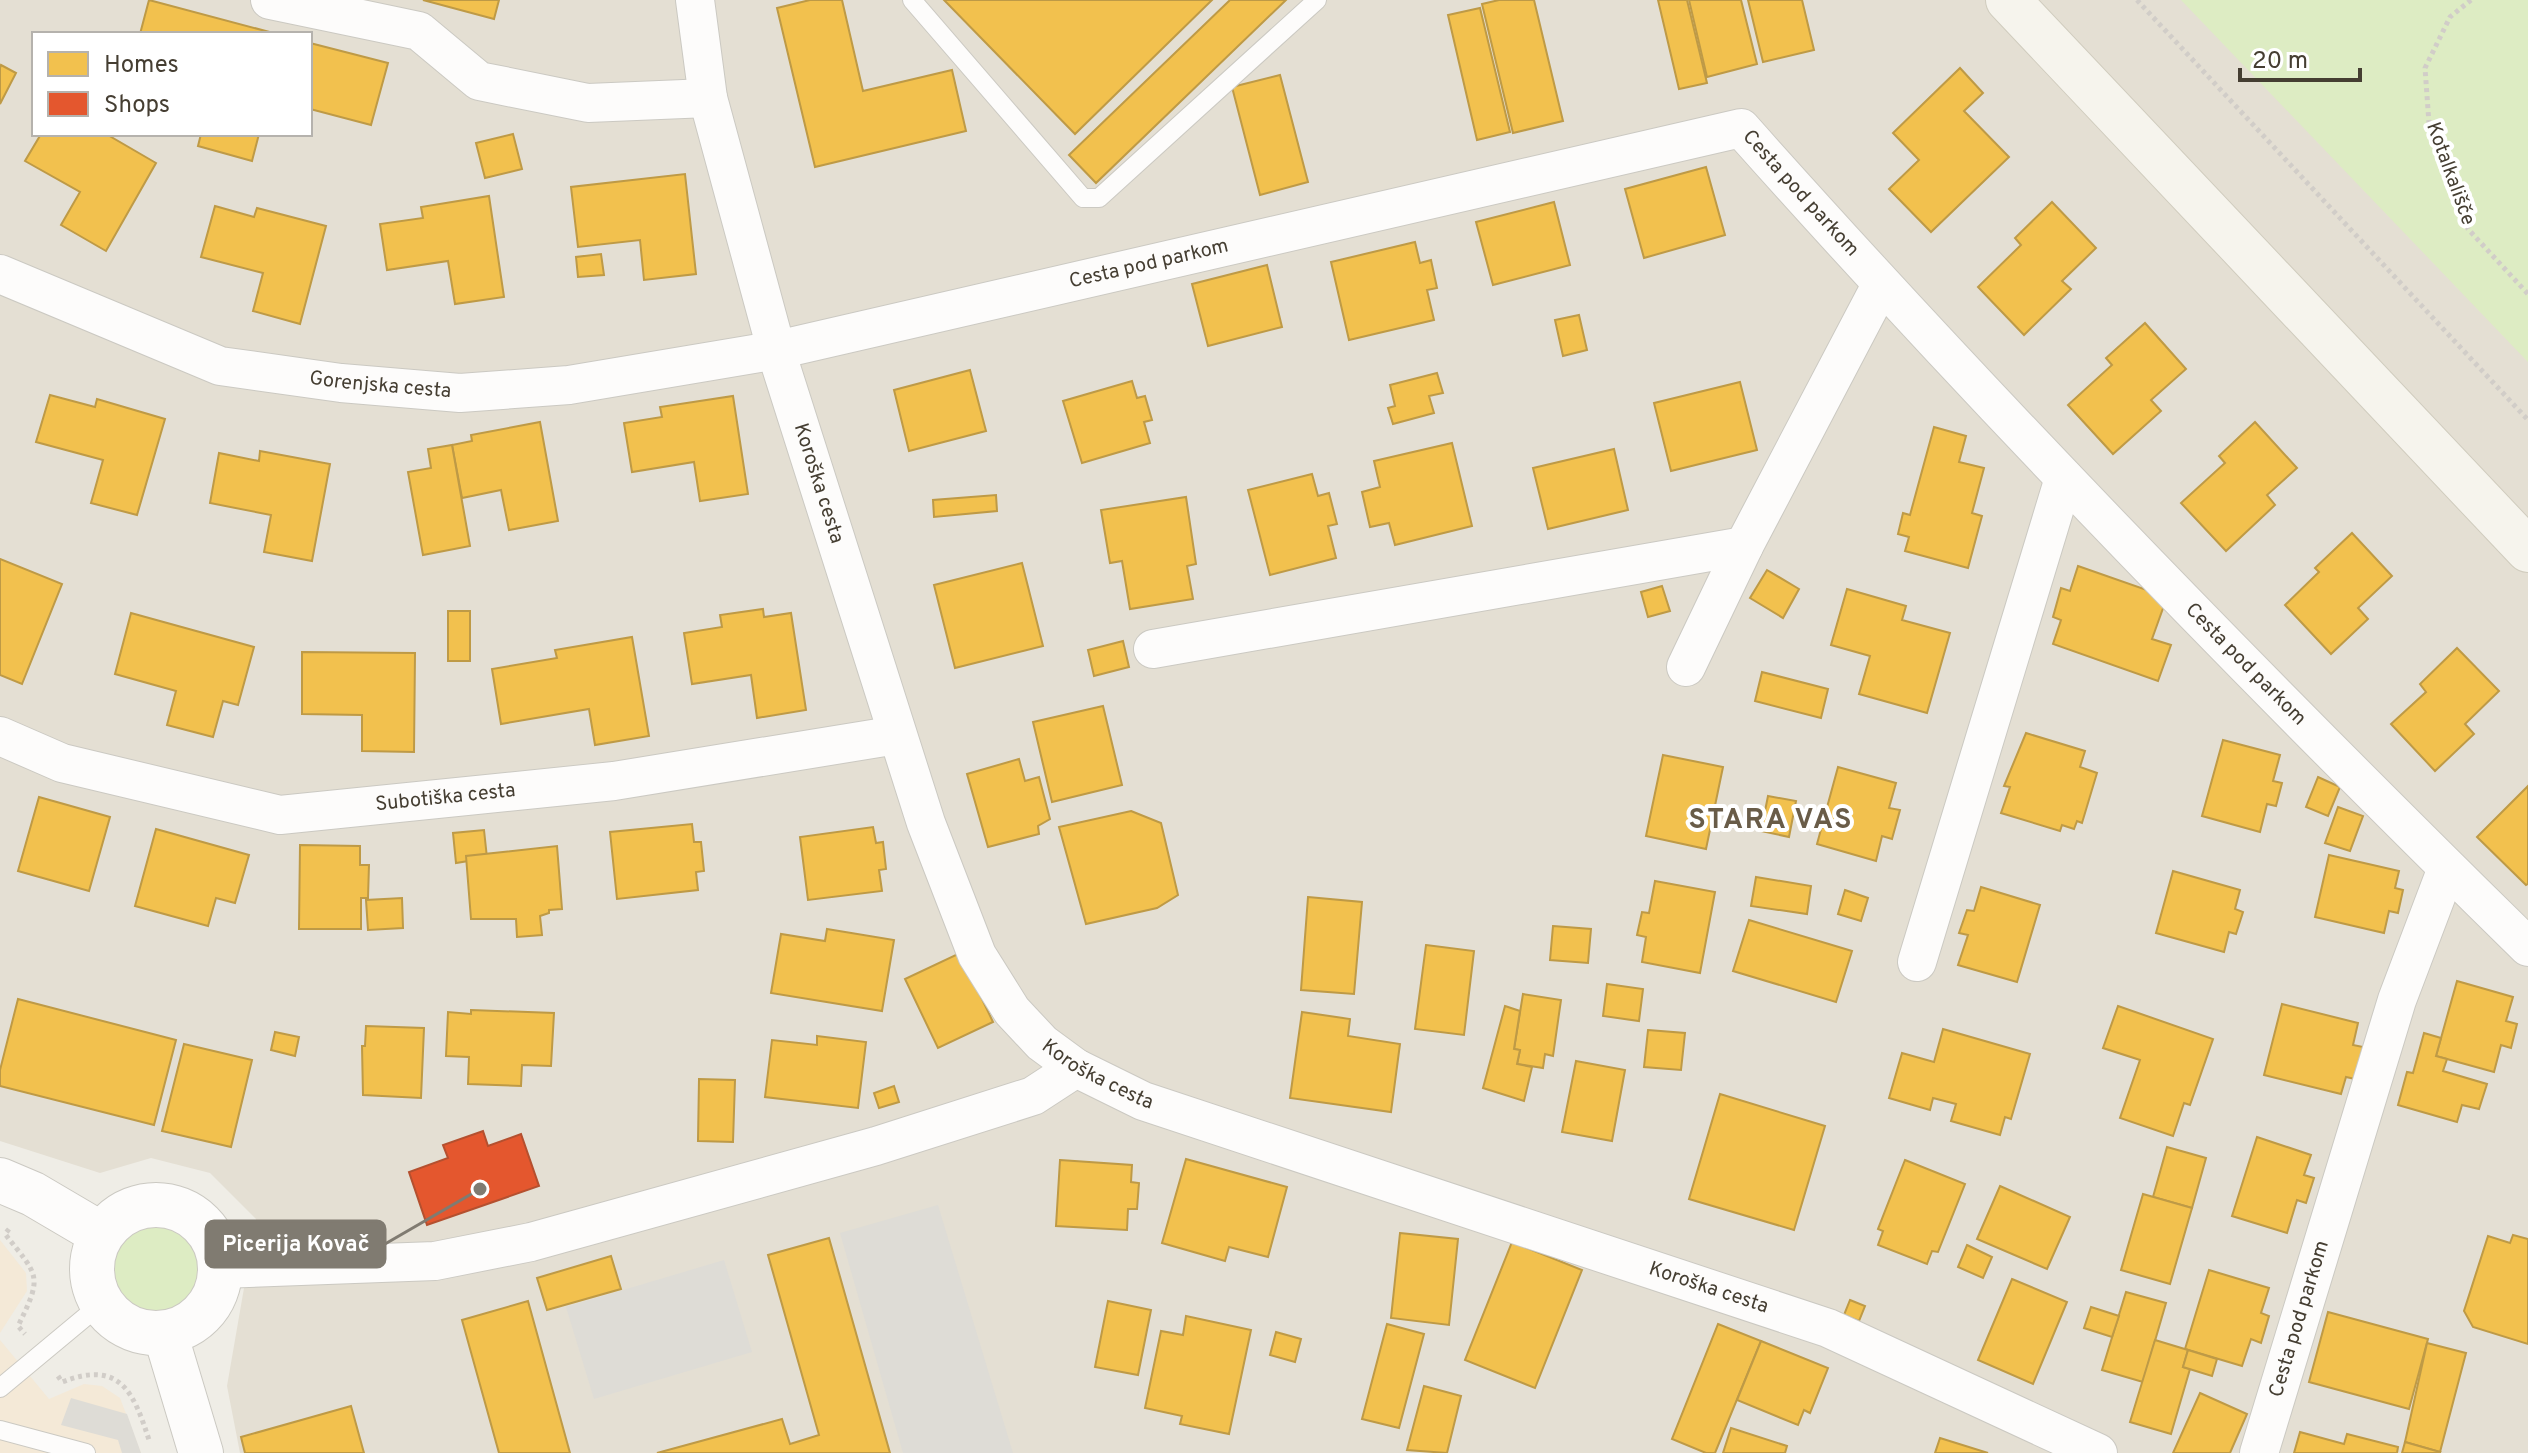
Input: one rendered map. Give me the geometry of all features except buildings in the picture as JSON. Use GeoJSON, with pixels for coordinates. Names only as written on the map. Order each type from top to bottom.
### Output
{"type":"FeatureCollection","features":[{"type":"Feature","properties":{"kind":"main road"},"geometry":{"type":"LineString","coordinates":[[2008,0],[2528,550]]}},
{"type":"Feature","properties":{"kind":"street"},"geometry":{"type":"LineString","coordinates":[[270,0],[419,31],[479,81],[588,103],[708,98]]}},
{"type":"Feature","properties":{"kind":"street","name":"Koroška cesta"},"geometry":{"type":"LineString","coordinates":[[695,0],[708,98],[777,350],[897,735],[977,955],[1012,1011],[1042,1043],[1076,1068],[1143,1101],[1828,1328],[2098,1453]]}},
{"type":"Feature","properties":{"kind":"street","name":"Cesta pod parkom"},"geometry":{"type":"LineString","coordinates":[[777,350],[1741,128],[1881,285],[2064,478],[2528,947]]}},
{"type":"Feature","properties":{"kind":"street","name":"Gorenjska cesta"},"geometry":{"type":"LineString","coordinates":[[0,274],[220,366],[341,383],[460,393],[569,385],[777,350]]}},
{"type":"Feature","properties":{"kind":"street"},"geometry":{"type":"LineString","coordinates":[[1686,667],[1744,546],[1881,285]]}},
{"type":"Feature","properties":{"kind":"street"},"geometry":{"type":"LineString","coordinates":[[1917,962],[2064,478]]}},
{"type":"Feature","properties":{"kind":"street"},"geometry":{"type":"LineString","coordinates":[[1153,649],[1744,546]]}},
{"type":"Feature","properties":{"kind":"street","name":"Subotiška cesta"},"geometry":{"type":"LineString","coordinates":[[0,736],[62,763],[280,815],[614,781],[897,735]]}},
{"type":"Feature","properties":{"kind":"street","name":"Cesta pod parkom"},"geometry":{"type":"LineString","coordinates":[[2259,1453],[2397,1000],[2447,868]]}},
{"type":"Feature","properties":{"kind":"street"},"geometry":{"type":"LineString","coordinates":[[221,1269],[435,1261],[531,1242],[876,1146],[1019,1101],[1033,1096],[1076,1068]]}},
{"type":"Feature","properties":{"kind":"street"},"geometry":{"type":"LineString","coordinates":[[0,1180],[33,1194],[101,1234]]}},
{"type":"Feature","properties":{"kind":"street"},"geometry":{"type":"LineString","coordinates":[[146,1204],[174,1206],[199,1219],[215,1241],[221,1269],[217,1292],[205,1311],[187,1325],[165,1333],[141,1332],[118,1322],[101,1304],[92,1281],[92,1257],[101,1234],[120,1214],[146,1204]]}},
{"type":"Feature","properties":{"kind":"street"},"geometry":{"type":"LineString","coordinates":[[165,1333],[201,1453]]}},
{"type":"Feature","properties":{"kind":"lane"},"geometry":{"type":"LineString","coordinates":[[912,0],[1083,198],[1099,198],[1317,0]]}},
{"type":"Feature","properties":{"kind":"lane"},"geometry":{"type":"LineString","coordinates":[[0,1388],[101,1304]]}},
{"type":"Feature","properties":{"kind":"lane"},"geometry":{"type":"LineString","coordinates":[[0,1430],[86,1453]]}},
{"type":"Feature","properties":{"kind":"path"},"geometry":{"type":"LineString","coordinates":[[2137,0],[2528,420]]}},
{"type":"Feature","properties":{"kind":"path","name":"Kotalkališče"},"geometry":{"type":"LineString","coordinates":[[2471,0],[2450,17],[2425,68],[2429,123],[2468,229],[2528,294]]}},
{"type":"Feature","properties":{"kind":"shaded area"},"geometry":{"type":"Polygon","coordinates":[[[0,0],[2528,0],[2528,1453],[240,1453],[227,1386],[256,1219],[210,1173],[151,1158],[100,1173],[0,1141],[0,0]]]}},
{"type":"Feature","properties":{"kind":"shaded area"},"geometry":{"type":"Polygon","coordinates":[[[938,1205],[1013,1453],[903,1453],[840,1233],[938,1205]]]}},
{"type":"Feature","properties":{"kind":"shaded area"},"geometry":{"type":"Polygon","coordinates":[[[0,1240],[26,1273],[27,1291],[0,1333],[0,1240]]]}},
{"type":"Feature","properties":{"kind":"shaded area"},"geometry":{"type":"Polygon","coordinates":[[[724,1260],[752,1352],[594,1399],[566,1307],[724,1260]]]}},
{"type":"Feature","properties":{"kind":"shaded area"},"geometry":{"type":"Polygon","coordinates":[[[0,1340],[49,1399],[84,1384],[102,1386],[120,1398],[141,1453],[0,1453],[0,1340]]]}},
{"type":"Feature","properties":{"kind":"shaded area"},"geometry":{"type":"Polygon","coordinates":[[[71,1398],[127,1414],[141,1453],[122,1453],[118,1440],[61,1425],[71,1398]]]}},
{"type":"Feature","properties":{"kind":"green space"},"geometry":{"type":"Polygon","coordinates":[[[2181,0],[2528,0],[2528,362],[2181,0]]]}},
{"type":"Feature","properties":{"kind":"green space"},"geometry":{"type":"Polygon","coordinates":[[[155,1220],[173,1224],[189,1234],[199,1250],[203,1268],[199,1286],[189,1302],[173,1312],[155,1316],[137,1312],[121,1302],[111,1286],[107,1268],[111,1250],[121,1234],[137,1224],[155,1220]]]}},
{"type":"Feature","properties":{"kind":"place","name":"Picerija Kovač"},"geometry":{"type":"Point","coordinates":[480,1189]}},
{"type":"Feature","properties":{"kind":"district","name":"STARA VAS"},"geometry":{"type":"Point","coordinates":[1771,821]}}]}
